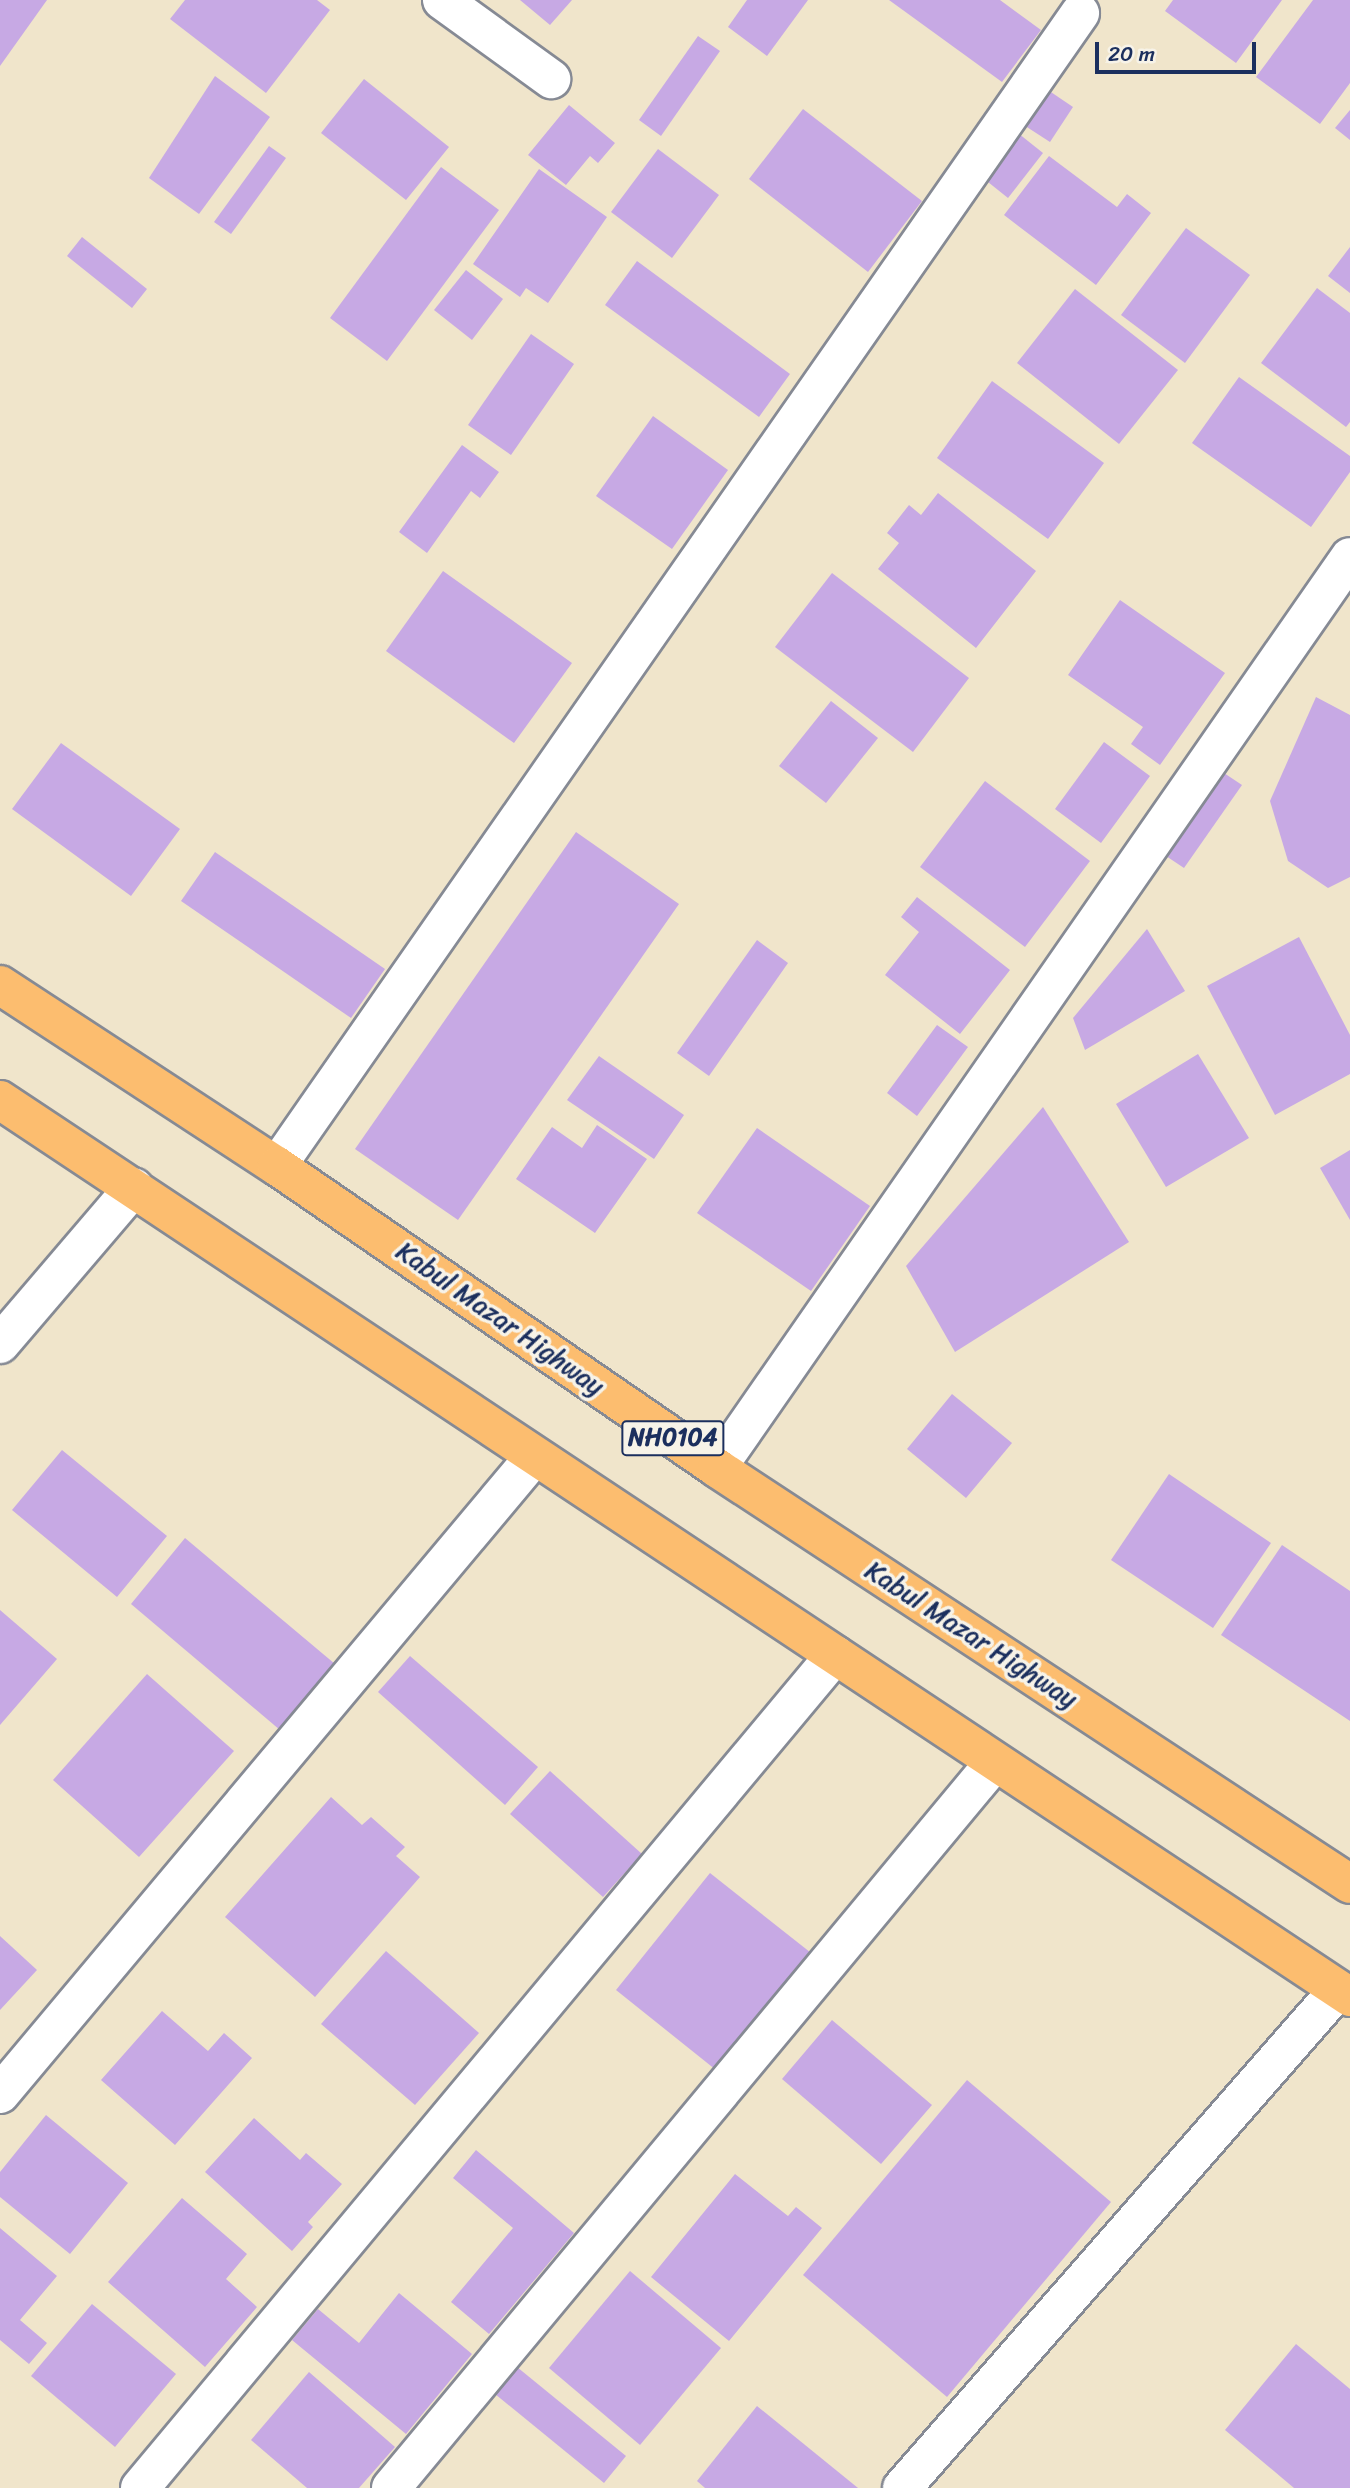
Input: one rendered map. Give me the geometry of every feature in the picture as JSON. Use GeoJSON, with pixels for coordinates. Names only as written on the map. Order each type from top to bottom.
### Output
{"type":"FeatureCollection","features":[{"type":"Feature","properties":{"kind":"highway","name":"Kabul Mazar Highway"},"geometry":{"type":"LineString","coordinates":[[0,985],[277,1166],[717,1468],[1350,1884]]}},
{"type":"Feature","properties":{"kind":"highway"},"geometry":{"type":"LineString","coordinates":[[0,1100],[994,1763],[1344,1993]]}},
{"type":"Feature","properties":{"kind":"street"},"geometry":{"type":"LineString","coordinates":[[442,0],[551,79]]}},
{"type":"Feature","properties":{"kind":"street"},"geometry":{"type":"LineString","coordinates":[[277,1166],[1080,13]]}},
{"type":"Feature","properties":{"kind":"street"},"geometry":{"type":"LineString","coordinates":[[717,1468],[1350,557]]}},
{"type":"Feature","properties":{"kind":"street"},"geometry":{"type":"LineString","coordinates":[[0,1344],[134,1187]]}},
{"type":"Feature","properties":{"kind":"street"},"geometry":{"type":"LineString","coordinates":[[0,2094],[534,1457]]}},
{"type":"Feature","properties":{"kind":"street"},"geometry":{"type":"LineString","coordinates":[[140,2488],[835,1655]]}},
{"type":"Feature","properties":{"kind":"street"},"geometry":{"type":"LineString","coordinates":[[391,2488],[994,1763]]}},
{"type":"Feature","properties":{"kind":"street"},"geometry":{"type":"LineString","coordinates":[[902,2488],[1344,1993]]}},
{"type":"Feature","properties":{"kind":"building"},"geometry":{"type":"Polygon","coordinates":[[[0,0],[47,0],[0,66],[0,0]]]}},
{"type":"Feature","properties":{"kind":"building"},"geometry":{"type":"Polygon","coordinates":[[[185,0],[317,0],[330,10],[266,93],[170,19],[185,0]]]}},
{"type":"Feature","properties":{"kind":"building"},"geometry":{"type":"Polygon","coordinates":[[[520,0],[572,0],[550,25],[520,0]]]}},
{"type":"Feature","properties":{"kind":"building"},"geometry":{"type":"Polygon","coordinates":[[[747,0],[808,0],[767,56],[728,27],[747,0]]]}},
{"type":"Feature","properties":{"kind":"building"},"geometry":{"type":"Polygon","coordinates":[[[889,0],[1000,0],[1041,30],[1002,82],[889,0]]]}},
{"type":"Feature","properties":{"kind":"building"},"geometry":{"type":"Polygon","coordinates":[[[1173,0],[1282,0],[1236,63],[1165,11],[1173,0]]]}},
{"type":"Feature","properties":{"kind":"building"},"geometry":{"type":"Polygon","coordinates":[[[1313,0],[1350,0],[1350,83],[1320,124],[1256,77],[1313,0]]]}},
{"type":"Feature","properties":{"kind":"building"},"geometry":{"type":"Polygon","coordinates":[[[698,36],[720,51],[661,136],[639,120],[698,36]]]}},
{"type":"Feature","properties":{"kind":"building"},"geometry":{"type":"Polygon","coordinates":[[[215,76],[270,117],[199,214],[149,178],[215,76]]]}},
{"type":"Feature","properties":{"kind":"building"},"geometry":{"type":"Polygon","coordinates":[[[364,79],[449,147],[406,200],[321,133],[364,79]]]}},
{"type":"Feature","properties":{"kind":"building"},"geometry":{"type":"Polygon","coordinates":[[[1039,84],[1073,107],[1050,142],[1016,120],[1039,84]]]}},
{"type":"Feature","properties":{"kind":"building"},"geometry":{"type":"Polygon","coordinates":[[[569,105],[615,143],[598,163],[590,156],[566,185],[528,155],[569,105]]]}},
{"type":"Feature","properties":{"kind":"building"},"geometry":{"type":"Polygon","coordinates":[[[803,109],[922,201],[868,272],[749,179],[803,109]]]}},
{"type":"Feature","properties":{"kind":"building"},"geometry":{"type":"Polygon","coordinates":[[[1350,110],[1350,140],[1335,128],[1350,110]]]}},
{"type":"Feature","properties":{"kind":"building"},"geometry":{"type":"Polygon","coordinates":[[[1013,129],[1043,153],[1008,198],[978,174],[1013,129]]]}},
{"type":"Feature","properties":{"kind":"building"},"geometry":{"type":"Polygon","coordinates":[[[269,146],[286,158],[231,234],[214,222],[269,146]]]}},
{"type":"Feature","properties":{"kind":"building"},"geometry":{"type":"Polygon","coordinates":[[[658,149],[719,195],[672,258],[611,212],[658,149]]]}},
{"type":"Feature","properties":{"kind":"building"},"geometry":{"type":"Polygon","coordinates":[[[1049,156],[1117,207],[1127,194],[1151,213],[1096,285],[1004,215],[1049,156]]]}},
{"type":"Feature","properties":{"kind":"building"},"geometry":{"type":"Polygon","coordinates":[[[441,167],[499,210],[387,361],[330,318],[441,167]]]}},
{"type":"Feature","properties":{"kind":"building"},"geometry":{"type":"Polygon","coordinates":[[[539,169],[607,217],[548,303],[526,288],[520,297],[473,264],[539,169]]]}},
{"type":"Feature","properties":{"kind":"building"},"geometry":{"type":"Polygon","coordinates":[[[1186,228],[1250,275],[1185,363],[1121,315],[1186,228]]]}},
{"type":"Feature","properties":{"kind":"building"},"geometry":{"type":"Polygon","coordinates":[[[82,237],[147,289],[132,308],[67,256],[82,237]]]}},
{"type":"Feature","properties":{"kind":"building"},"geometry":{"type":"Polygon","coordinates":[[[1350,247],[1350,293],[1328,276],[1350,247]]]}},
{"type":"Feature","properties":{"kind":"building"},"geometry":{"type":"Polygon","coordinates":[[[637,261],[790,374],[759,417],[605,305],[637,261]]]}},
{"type":"Feature","properties":{"kind":"building"},"geometry":{"type":"Polygon","coordinates":[[[466,270],[503,299],[472,340],[434,310],[466,270]]]}},
{"type":"Feature","properties":{"kind":"building"},"geometry":{"type":"Polygon","coordinates":[[[1317,288],[1350,313],[1350,422],[1346,427],[1261,363],[1317,288]]]}},
{"type":"Feature","properties":{"kind":"building"},"geometry":{"type":"Polygon","coordinates":[[[1075,289],[1178,370],[1119,444],[1017,363],[1075,289]]]}},
{"type":"Feature","properties":{"kind":"building"},"geometry":{"type":"Polygon","coordinates":[[[531,334],[574,364],[511,455],[468,425],[531,334]]]}},
{"type":"Feature","properties":{"kind":"building"},"geometry":{"type":"Polygon","coordinates":[[[1239,377],[1350,456],[1350,472],[1311,527],[1192,443],[1239,377]]]}},
{"type":"Feature","properties":{"kind":"building"},"geometry":{"type":"Polygon","coordinates":[[[992,381],[1104,463],[1048,539],[937,458],[992,381]]]}},
{"type":"Feature","properties":{"kind":"building"},"geometry":{"type":"Polygon","coordinates":[[[653,416],[728,470],[672,549],[596,496],[653,416]]]}},
{"type":"Feature","properties":{"kind":"building"},"geometry":{"type":"Polygon","coordinates":[[[462,445],[499,472],[480,498],[471,491],[427,553],[399,532],[462,445]]]}},
{"type":"Feature","properties":{"kind":"building"},"geometry":{"type":"Polygon","coordinates":[[[938,493],[1036,571],[976,648],[878,569],[899,543],[887,533],[909,505],[921,515],[938,493]]]}},
{"type":"Feature","properties":{"kind":"building"},"geometry":{"type":"Polygon","coordinates":[[[443,571],[572,663],[514,743],[386,651],[443,571]]]}},
{"type":"Feature","properties":{"kind":"building"},"geometry":{"type":"Polygon","coordinates":[[[832,573],[969,678],[913,752],[775,647],[832,573]]]}},
{"type":"Feature","properties":{"kind":"building"},"geometry":{"type":"Polygon","coordinates":[[[1120,600],[1225,673],[1160,765],[1131,744],[1143,727],[1068,675],[1120,600]]]}},
{"type":"Feature","properties":{"kind":"building"},"geometry":{"type":"Polygon","coordinates":[[[1316,697],[1350,715],[1350,877],[1328,888],[1288,861],[1270,801],[1316,697]]]}},
{"type":"Feature","properties":{"kind":"building"},"geometry":{"type":"Polygon","coordinates":[[[831,701],[878,738],[826,803],[779,766],[831,701]]]}},
{"type":"Feature","properties":{"kind":"building"},"geometry":{"type":"Polygon","coordinates":[[[1104,742],[1150,776],[1101,843],[1055,809],[1104,742]]]}},
{"type":"Feature","properties":{"kind":"building"},"geometry":{"type":"Polygon","coordinates":[[[61,743],[180,829],[131,896],[12,809],[61,743]]]}},
{"type":"Feature","properties":{"kind":"building"},"geometry":{"type":"Polygon","coordinates":[[[1221,771],[1242,785],[1184,868],[1163,854],[1221,771]]]}},
{"type":"Feature","properties":{"kind":"building"},"geometry":{"type":"Polygon","coordinates":[[[985,781],[1090,861],[1025,947],[920,867],[985,781]]]}},
{"type":"Feature","properties":{"kind":"building"},"geometry":{"type":"Polygon","coordinates":[[[576,832],[679,904],[458,1220],[355,1149],[576,832]]]}},
{"type":"Feature","properties":{"kind":"building"},"geometry":{"type":"Polygon","coordinates":[[[215,852],[385,969],[351,1018],[181,901],[215,852]]]}},
{"type":"Feature","properties":{"kind":"building"},"geometry":{"type":"Polygon","coordinates":[[[917,897],[1010,970],[960,1034],[885,975],[919,932],[901,917],[917,897]]]}},
{"type":"Feature","properties":{"kind":"building"},"geometry":{"type":"Polygon","coordinates":[[[1147,929],[1185,991],[1085,1050],[1073,1018],[1147,929]]]}},
{"type":"Feature","properties":{"kind":"building"},"geometry":{"type":"Polygon","coordinates":[[[1299,937],[1350,1035],[1350,1074],[1275,1115],[1207,986],[1299,937]]]}},
{"type":"Feature","properties":{"kind":"building"},"geometry":{"type":"Polygon","coordinates":[[[757,940],[788,963],[709,1076],[677,1053],[757,940]]]}},
{"type":"Feature","properties":{"kind":"building"},"geometry":{"type":"Polygon","coordinates":[[[937,1025],[968,1047],[917,1116],[887,1093],[937,1025]]]}},
{"type":"Feature","properties":{"kind":"building"},"geometry":{"type":"Polygon","coordinates":[[[1198,1054],[1249,1138],[1166,1187],[1116,1104],[1198,1054]]]}},
{"type":"Feature","properties":{"kind":"building"},"geometry":{"type":"Polygon","coordinates":[[[599,1056],[684,1115],[654,1159],[567,1100],[599,1056]]]}},
{"type":"Feature","properties":{"kind":"building"},"geometry":{"type":"Polygon","coordinates":[[[1043,1107],[1129,1242],[955,1352],[906,1266],[1043,1107]]]}},
{"type":"Feature","properties":{"kind":"building"},"geometry":{"type":"Polygon","coordinates":[[[597,1125],[647,1159],[595,1233],[516,1179],[552,1127],[582,1148],[597,1125]]]}},
{"type":"Feature","properties":{"kind":"building"},"geometry":{"type":"Polygon","coordinates":[[[757,1128],[870,1206],[811,1291],[697,1213],[757,1128]]]}},
{"type":"Feature","properties":{"kind":"building"},"geometry":{"type":"Polygon","coordinates":[[[1350,1150],[1350,1220],[1320,1168],[1350,1150]]]}},
{"type":"Feature","properties":{"kind":"building"},"geometry":{"type":"Polygon","coordinates":[[[952,1394],[1012,1443],[966,1498],[907,1449],[952,1394]]]}},
{"type":"Feature","properties":{"kind":"building"},"geometry":{"type":"Polygon","coordinates":[[[62,1450],[167,1536],[117,1597],[12,1510],[62,1450]]]}},
{"type":"Feature","properties":{"kind":"building"},"geometry":{"type":"Polygon","coordinates":[[[1169,1474],[1271,1543],[1213,1628],[1111,1560],[1169,1474]]]}},
{"type":"Feature","properties":{"kind":"building"},"geometry":{"type":"Polygon","coordinates":[[[185,1538],[335,1664],[280,1730],[131,1604],[185,1538]]]}},
{"type":"Feature","properties":{"kind":"building"},"geometry":{"type":"Polygon","coordinates":[[[1282,1545],[1350,1591],[1350,1721],[1221,1635],[1282,1545]]]}},
{"type":"Feature","properties":{"kind":"building"},"geometry":{"type":"Polygon","coordinates":[[[0,1610],[57,1659],[0,1725],[0,1610]]]}},
{"type":"Feature","properties":{"kind":"building"},"geometry":{"type":"Polygon","coordinates":[[[410,1656],[538,1767],[505,1805],[378,1692],[410,1656]]]}},
{"type":"Feature","properties":{"kind":"building"},"geometry":{"type":"Polygon","coordinates":[[[147,1674],[234,1751],[139,1857],[53,1780],[147,1674]]]}},
{"type":"Feature","properties":{"kind":"building"},"geometry":{"type":"Polygon","coordinates":[[[550,1771],[642,1854],[603,1897],[510,1814],[550,1771]]]}},
{"type":"Feature","properties":{"kind":"building"},"geometry":{"type":"Polygon","coordinates":[[[331,1797],[362,1825],[371,1817],[405,1847],[396,1856],[420,1877],[315,1997],[225,1917],[331,1797]]]}},
{"type":"Feature","properties":{"kind":"building"},"geometry":{"type":"Polygon","coordinates":[[[710,1873],[820,1960],[726,2078],[616,1990],[710,1873]]]}},
{"type":"Feature","properties":{"kind":"building"},"geometry":{"type":"Polygon","coordinates":[[[0,1936],[37,1970],[0,2010],[0,1936]]]}},
{"type":"Feature","properties":{"kind":"building"},"geometry":{"type":"Polygon","coordinates":[[[386,1951],[479,2033],[415,2105],[321,2024],[386,1951]]]}},
{"type":"Feature","properties":{"kind":"building"},"geometry":{"type":"Polygon","coordinates":[[[162,2011],[208,2051],[224,2033],[252,2058],[175,2145],[101,2080],[162,2011]]]}},
{"type":"Feature","properties":{"kind":"building"},"geometry":{"type":"Polygon","coordinates":[[[832,2020],[932,2105],[881,2164],[782,2079],[832,2020]]]}},
{"type":"Feature","properties":{"kind":"building"},"geometry":{"type":"Polygon","coordinates":[[[967,2080],[1111,2202],[947,2397],[803,2275],[967,2080]]]}},
{"type":"Feature","properties":{"kind":"building"},"geometry":{"type":"Polygon","coordinates":[[[46,2115],[128,2183],[70,2254],[0,2197],[0,2172],[46,2115]]]}},
{"type":"Feature","properties":{"kind":"building"},"geometry":{"type":"Polygon","coordinates":[[[254,2118],[300,2160],[306,2153],[342,2184],[308,2222],[313,2227],[292,2251],[205,2172],[254,2118]]]}},
{"type":"Feature","properties":{"kind":"building"},"geometry":{"type":"Polygon","coordinates":[[[476,2150],[574,2233],[489,2334],[451,2302],[513,2228],[453,2178],[476,2150]]]}},
{"type":"Feature","properties":{"kind":"building"},"geometry":{"type":"Polygon","coordinates":[[[735,2174],[788,2216],[796,2207],[822,2228],[729,2341],[651,2277],[735,2174]]]}},
{"type":"Feature","properties":{"kind":"building"},"geometry":{"type":"Polygon","coordinates":[[[182,2198],[247,2254],[226,2279],[257,2307],[205,2367],[108,2282],[182,2198]]]}},
{"type":"Feature","properties":{"kind":"building"},"geometry":{"type":"Polygon","coordinates":[[[0,2228],[57,2276],[20,2320],[47,2343],[29,2364],[0,2340],[0,2228]]]}},
{"type":"Feature","properties":{"kind":"building"},"geometry":{"type":"Polygon","coordinates":[[[630,2271],[721,2348],[640,2445],[549,2368],[630,2271]]]}},
{"type":"Feature","properties":{"kind":"building"},"geometry":{"type":"Polygon","coordinates":[[[399,2293],[472,2354],[406,2434],[292,2340],[318,2309],[359,2343],[399,2293]]]}},
{"type":"Feature","properties":{"kind":"building"},"geometry":{"type":"Polygon","coordinates":[[[92,2304],[176,2374],[115,2447],[31,2376],[92,2304]]]}},
{"type":"Feature","properties":{"kind":"building"},"geometry":{"type":"Polygon","coordinates":[[[1296,2344],[1350,2389],[1350,2488],[1294,2488],[1225,2430],[1296,2344]]]}},
{"type":"Feature","properties":{"kind":"building"},"geometry":{"type":"Polygon","coordinates":[[[517,2367],[626,2456],[604,2483],[495,2394],[517,2367]]]}},
{"type":"Feature","properties":{"kind":"building"},"geometry":{"type":"Polygon","coordinates":[[[309,2372],[395,2447],[359,2488],[307,2488],[251,2440],[309,2372]]]}},
{"type":"Feature","properties":{"kind":"building"},"geometry":{"type":"Polygon","coordinates":[[[757,2406],[858,2488],[705,2488],[697,2481],[757,2406]]]}}]}
